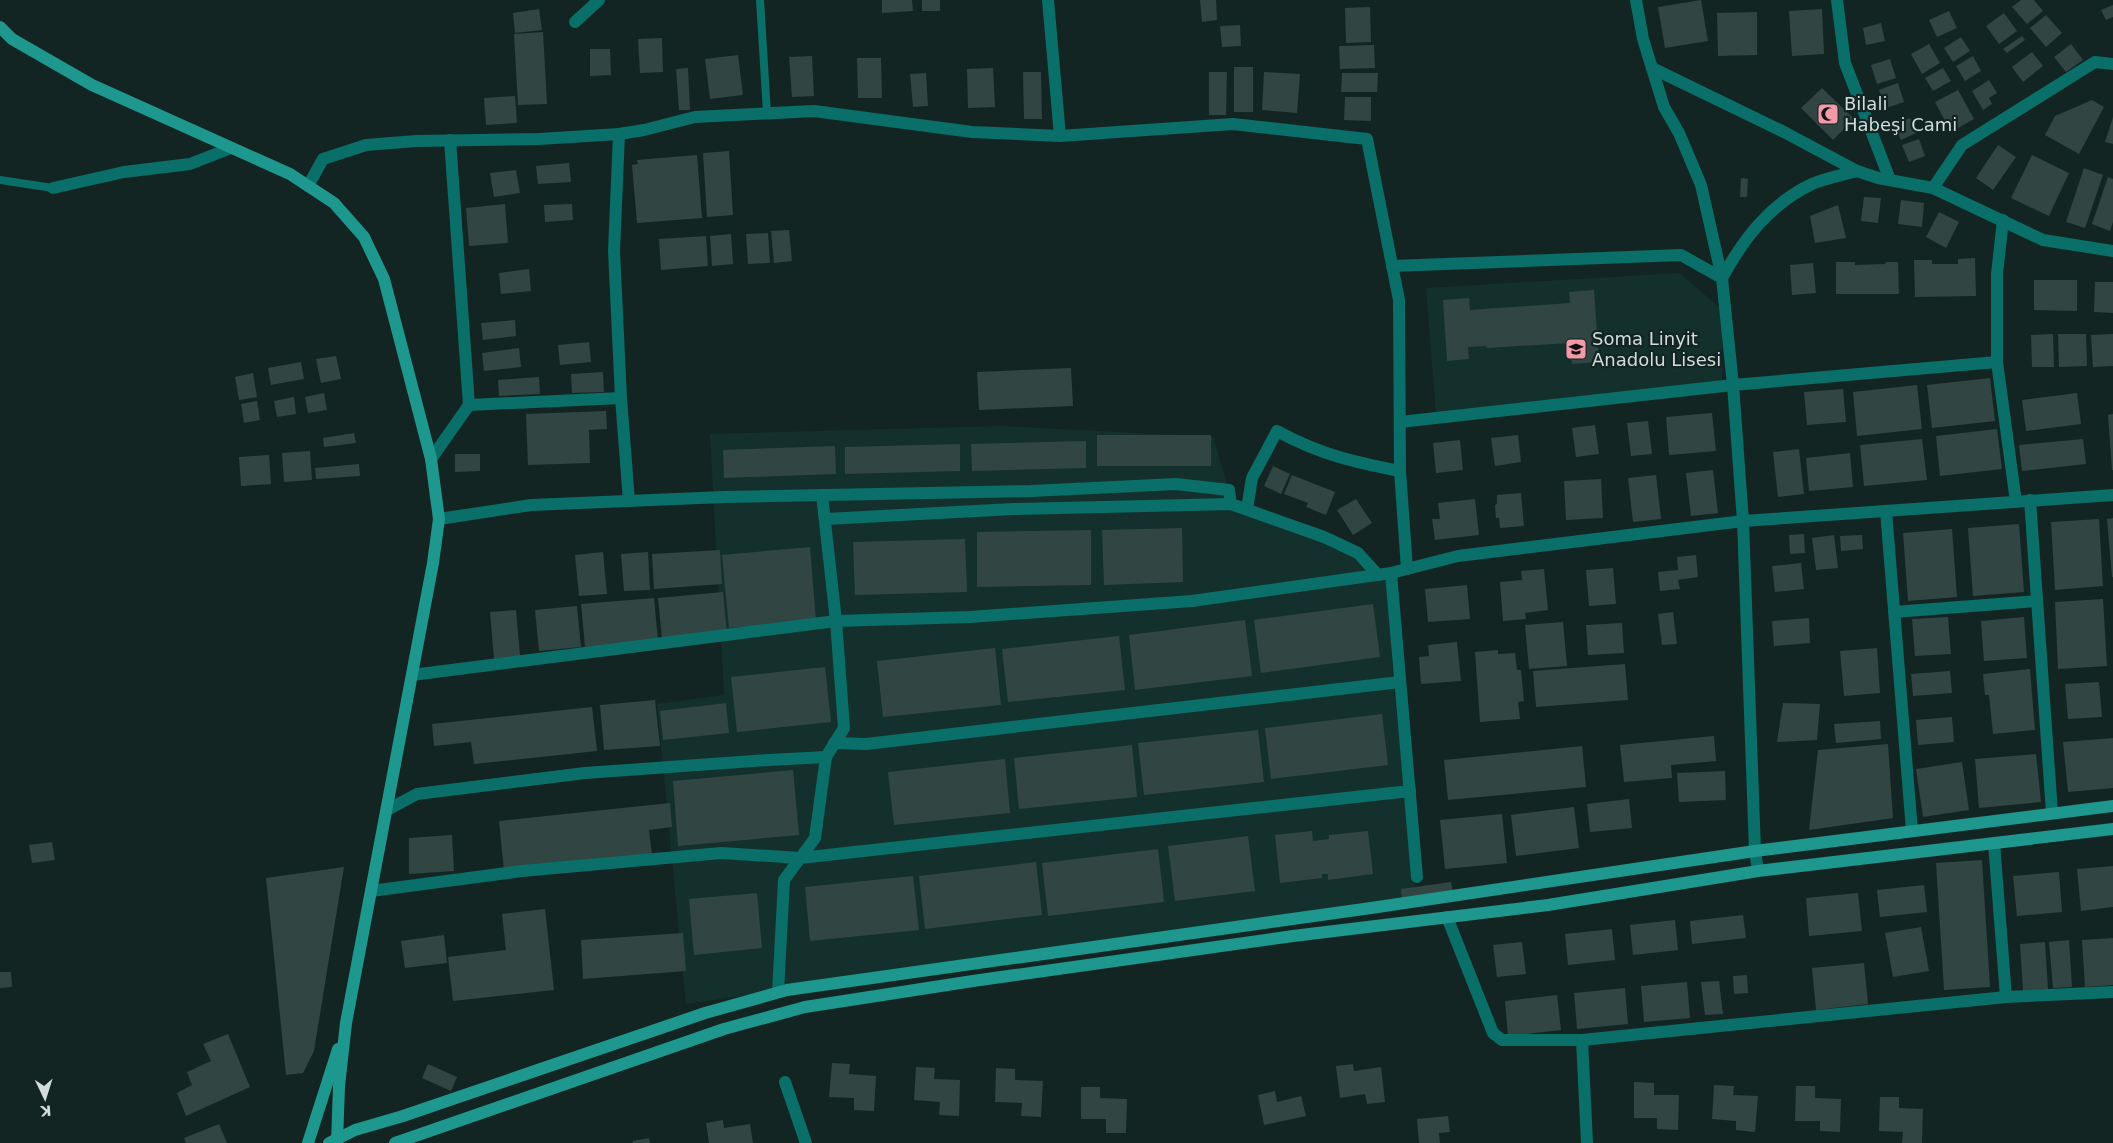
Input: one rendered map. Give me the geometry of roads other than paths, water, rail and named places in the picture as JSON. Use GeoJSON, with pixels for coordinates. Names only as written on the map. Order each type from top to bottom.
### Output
{"type":"FeatureCollection","features":[{"type":"Feature","properties":{"kind":"main road"},"geometry":{"type":"LineString","coordinates":[[0,27],[12,39],[92,85],[290,174],[334,203],[364,237],[384,279],[431,460],[439,519],[434,563],[346,1023],[334,1141],[705,1013],[778,992],[1380,907],[1755,851],[2113,806]]}},
{"type":"Feature","properties":{"kind":"main road"},"geometry":{"type":"LineString","coordinates":[[395,1143],[724,1030],[805,1008],[1022,974],[1548,905],[1758,871],[2113,829]]}},
{"type":"Feature","properties":{"kind":"main road"},"geometry":{"type":"LineString","coordinates":[[308,1143],[346,1023]]}},
{"type":"Feature","properties":{"kind":"street"},"geometry":{"type":"LineString","coordinates":[[575,22],[599,0]]}},
{"type":"Feature","properties":{"kind":"street"},"geometry":{"type":"LineString","coordinates":[[1048,0],[1060,136]]}},
{"type":"Feature","properties":{"kind":"street"},"geometry":{"type":"LineString","coordinates":[[1636,0],[1643,39],[1664,107],[1679,133],[1701,185],[1722,278],[1744,521],[1755,851],[1758,871]]}},
{"type":"Feature","properties":{"kind":"street"},"geometry":{"type":"LineString","coordinates":[[1837,0],[1845,63],[1890,180]]}},
{"type":"Feature","properties":{"kind":"street"},"geometry":{"type":"LineString","coordinates":[[1933,188],[1962,145],[2095,62],[2113,64]]}},
{"type":"Feature","properties":{"kind":"street"},"geometry":{"type":"LineString","coordinates":[[1652,68],[1784,132],[1857,171],[1890,180],[1933,188],[2043,240],[2113,251]]}},
{"type":"Feature","properties":{"kind":"street"},"geometry":{"type":"LineString","coordinates":[[308,186],[323,159],[366,145],[450,140],[539,139],[619,134],[644,130],[695,117],[767,113],[814,111],[972,132],[1060,136],[1234,124],[1367,138],[1398,300],[1400,471],[1407,569]]}},
{"type":"Feature","properties":{"kind":"street"},"geometry":{"type":"LineString","coordinates":[[619,134],[614,251],[621,398],[630,501]]}},
{"type":"Feature","properties":{"kind":"street"},"geometry":{"type":"LineString","coordinates":[[431,460],[469,405],[450,140]]}},
{"type":"Feature","properties":{"kind":"street"},"geometry":{"type":"LineString","coordinates":[[53,188],[124,172],[190,164],[231,148]]}},
{"type":"Feature","properties":{"kind":"street"},"geometry":{"type":"LineString","coordinates":[[1722,278],[1738,248],[1763,218],[1789,197],[1814,183],[1857,171]]}},
{"type":"Feature","properties":{"kind":"street"},"geometry":{"type":"LineString","coordinates":[[2003,220],[1997,274],[1997,362],[2016,502]]}},
{"type":"Feature","properties":{"kind":"street"},"geometry":{"type":"LineString","coordinates":[[1392,266],[1682,255],[1722,278]]}},
{"type":"Feature","properties":{"kind":"street"},"geometry":{"type":"LineString","coordinates":[[1400,422],[1733,385],[1997,362]]}},
{"type":"Feature","properties":{"kind":"street"},"geometry":{"type":"LineString","coordinates":[[469,405],[621,398]]}},
{"type":"Feature","properties":{"kind":"street"},"geometry":{"type":"LineString","coordinates":[[1247,509],[1252,478],[1277,431],[1335,458],[1400,471]]}},
{"type":"Feature","properties":{"kind":"street"},"geometry":{"type":"LineString","coordinates":[[439,519],[531,505],[822,495],[1031,491],[1176,484],[1229,490],[1231,504]]}},
{"type":"Feature","properties":{"kind":"street"},"geometry":{"type":"LineString","coordinates":[[778,992],[784,880],[815,838],[826,757],[844,728],[836,621],[822,495]]}},
{"type":"Feature","properties":{"kind":"street"},"geometry":{"type":"LineString","coordinates":[[412,675],[836,621],[970,617],[1192,601],[1391,573],[1458,556],[1744,521],[2113,495]]}},
{"type":"Feature","properties":{"kind":"street"},"geometry":{"type":"LineString","coordinates":[[2030,500],[2052,813]]}},
{"type":"Feature","properties":{"kind":"street"},"geometry":{"type":"LineString","coordinates":[[826,519],[1013,509],[1231,504],[1324,537],[1358,553],[1378,575]]}},
{"type":"Feature","properties":{"kind":"street"},"geometry":{"type":"LineString","coordinates":[[1886,511],[1912,831]]}},
{"type":"Feature","properties":{"kind":"street"},"geometry":{"type":"LineString","coordinates":[[1391,573],[1417,877]]}},
{"type":"Feature","properties":{"kind":"street"},"geometry":{"type":"LineString","coordinates":[[1894,612],[2037,601]]}},
{"type":"Feature","properties":{"kind":"street"},"geometry":{"type":"LineString","coordinates":[[834,743],[866,744],[1400,682]]}},
{"type":"Feature","properties":{"kind":"street"},"geometry":{"type":"LineString","coordinates":[[387,810],[417,794],[585,773],[826,757]]}},
{"type":"Feature","properties":{"kind":"street"},"geometry":{"type":"LineString","coordinates":[[371,891],[522,871],[720,853],[800,858],[1410,791]]}},
{"type":"Feature","properties":{"kind":"street"},"geometry":{"type":"LineString","coordinates":[[1994,843],[2006,997]]}},
{"type":"Feature","properties":{"kind":"street"},"geometry":{"type":"LineString","coordinates":[[1447,917],[1492,1033],[1502,1040],[1582,1040],[2006,997],[2113,992]]}},
{"type":"Feature","properties":{"kind":"street"},"geometry":{"type":"LineString","coordinates":[[1582,1040],[1587,1143]]}},
{"type":"Feature","properties":{"kind":"street"},"geometry":{"type":"LineString","coordinates":[[785,1082],[806,1143]]}},
{"type":"Feature","properties":{"kind":"lane"},"geometry":{"type":"LineString","coordinates":[[760,0],[767,113]]}},
{"type":"Feature","properties":{"kind":"lane"},"geometry":{"type":"LineString","coordinates":[[0,180],[53,188]]}},
{"type":"Feature","properties":{"kind":"place","name":"Bilali Habeşi Cami"},"geometry":{"type":"Point","coordinates":[1828,114]}},
{"type":"Feature","properties":{"kind":"place","name":"Soma Linyit Anadolu Lisesi"},"geometry":{"type":"Point","coordinates":[1576,349]}}]}
